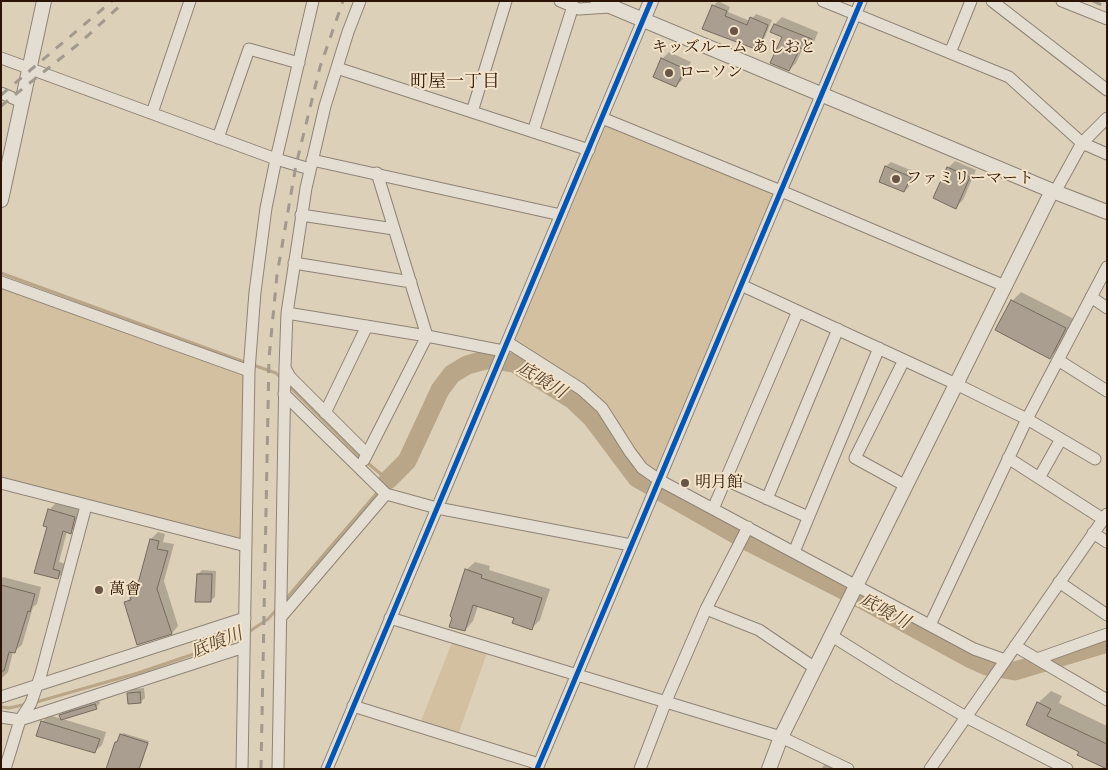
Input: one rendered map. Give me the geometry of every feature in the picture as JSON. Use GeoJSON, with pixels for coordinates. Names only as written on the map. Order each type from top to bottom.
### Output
{"type":"FeatureCollection","features":[{"type":"Feature","properties":{"kind":"street"},"geometry":{"type":"LineString","coordinates":[[1,200],[44,1]]}},
{"type":"Feature","properties":{"kind":"street"},"geometry":{"type":"LineString","coordinates":[[152,113],[190,1]]}},
{"type":"Feature","properties":{"kind":"street"},"geometry":{"type":"LineString","coordinates":[[242,769],[249,371],[260,250],[276,159],[313,1]]}},
{"type":"Feature","properties":{"kind":"street"},"geometry":{"type":"LineString","coordinates":[[278,769],[287,313],[301,215],[311,165],[325,106],[348,32],[360,1]]}},
{"type":"Feature","properties":{"kind":"street"},"geometry":{"type":"LineString","coordinates":[[472,112],[506,1]]}},
{"type":"Feature","properties":{"kind":"street"},"geometry":{"type":"LineString","coordinates":[[560,1],[579,9],[603,3],[1054,192],[1107,212]]}},
{"type":"Feature","properties":{"kind":"street"},"geometry":{"type":"LineString","coordinates":[[326,769],[651,1]]}},
{"type":"Feature","properties":{"kind":"street"},"geometry":{"type":"LineString","coordinates":[[823,1],[1009,77],[1082,143],[1107,154]]}},
{"type":"Feature","properties":{"kind":"street"},"geometry":{"type":"LineString","coordinates":[[353,706],[538,766],[861,1]]}},
{"type":"Feature","properties":{"kind":"street"},"geometry":{"type":"LineString","coordinates":[[950,53],[971,1]]}},
{"type":"Feature","properties":{"kind":"street"},"geometry":{"type":"LineString","coordinates":[[992,1],[1107,90]]}},
{"type":"Feature","properties":{"kind":"street"},"geometry":{"type":"LineString","coordinates":[[1062,1],[1107,19]]}},
{"type":"Feature","properties":{"kind":"street"},"geometry":{"type":"LineString","coordinates":[[533,132],[573,6]]}},
{"type":"Feature","properties":{"kind":"street"},"geometry":{"type":"LineString","coordinates":[[218,138],[249,48],[298,63]]}},
{"type":"Feature","properties":{"kind":"street"},"geometry":{"type":"LineString","coordinates":[[1,58],[276,159],[377,173],[561,215]]}},
{"type":"Feature","properties":{"kind":"street"},"geometry":{"type":"LineString","coordinates":[[337,68],[589,150]]}},
{"type":"Feature","properties":{"kind":"street"},"geometry":{"type":"LineString","coordinates":[[1,93],[22,102]]}},
{"type":"Feature","properties":{"kind":"street"},"geometry":{"type":"LineString","coordinates":[[602,118],[1005,286]]}},
{"type":"Feature","properties":{"kind":"street"},"geometry":{"type":"LineString","coordinates":[[769,769],[781,737],[1005,286],[1082,143],[1107,118]]}},
{"type":"Feature","properties":{"kind":"street"},"geometry":{"type":"LineString","coordinates":[[360,468],[427,336],[377,173]]}},
{"type":"Feature","properties":{"kind":"street"},"geometry":{"type":"LineString","coordinates":[[301,215],[394,229]]}},
{"type":"Feature","properties":{"kind":"street"},"geometry":{"type":"LineString","coordinates":[[294,263],[411,282]]}},
{"type":"Feature","properties":{"kind":"street"},"geometry":{"type":"LineString","coordinates":[[930,625],[1027,419],[1106,270]]}},
{"type":"Feature","properties":{"kind":"street"},"geometry":{"type":"LineString","coordinates":[[1,282],[249,371]]}},
{"type":"Feature","properties":{"kind":"street"},"geometry":{"type":"LineString","coordinates":[[741,285],[956,384],[1027,419],[1095,459]]}},
{"type":"Feature","properties":{"kind":"street"},"geometry":{"type":"LineString","coordinates":[[1091,297],[1107,308]]}},
{"type":"Feature","properties":{"kind":"street"},"geometry":{"type":"LineString","coordinates":[[713,509],[798,311]]}},
{"type":"Feature","properties":{"kind":"street"},"geometry":{"type":"LineString","coordinates":[[287,313],[505,347],[581,389],[602,408],[642,468],[659,480],[974,648],[1005,660]]}},
{"type":"Feature","properties":{"kind":"street"},"geometry":{"type":"LineString","coordinates":[[325,412],[367,326]]}},
{"type":"Feature","properties":{"kind":"street"},"geometry":{"type":"LineString","coordinates":[[768,499],[838,330]]}},
{"type":"Feature","properties":{"kind":"street"},"geometry":{"type":"LineString","coordinates":[[794,552],[879,348]]}},
{"type":"Feature","properties":{"kind":"street"},"geometry":{"type":"LineString","coordinates":[[904,360],[855,458],[906,486]]}},
{"type":"Feature","properties":{"kind":"street"},"geometry":{"type":"LineString","coordinates":[[1058,360],[1107,391]]}},
{"type":"Feature","properties":{"kind":"street"},"geometry":{"type":"LineString","coordinates":[[285,368],[290,378],[367,454]]}},
{"type":"Feature","properties":{"kind":"street"},"geometry":{"type":"LineString","coordinates":[[284,394],[386,494],[437,508],[631,546]]}},
{"type":"Feature","properties":{"kind":"street"},"geometry":{"type":"LineString","coordinates":[[1039,478],[1061,439]]}},
{"type":"Feature","properties":{"kind":"street"},"geometry":{"type":"LineString","coordinates":[[930,769],[1105,516],[1008,458]]}},
{"type":"Feature","properties":{"kind":"street"},"geometry":{"type":"LineString","coordinates":[[726,480],[808,517]]}},
{"type":"Feature","properties":{"kind":"street"},"geometry":{"type":"LineString","coordinates":[[1,483],[246,546]]}},
{"type":"Feature","properties":{"kind":"street"},"geometry":{"type":"LineString","coordinates":[[281,617],[386,494]]}},
{"type":"Feature","properties":{"kind":"street"},"geometry":{"type":"LineString","coordinates":[[5,769],[20,720],[31,703],[41,674],[86,506]]}},
{"type":"Feature","properties":{"kind":"street"},"geometry":{"type":"LineString","coordinates":[[640,769],[666,701],[706,610],[748,527]]}},
{"type":"Feature","properties":{"kind":"street"},"geometry":{"type":"LineString","coordinates":[[1093,533],[1107,542]]}},
{"type":"Feature","properties":{"kind":"street"},"geometry":{"type":"LineString","coordinates":[[1059,582],[1107,615]]}},
{"type":"Feature","properties":{"kind":"street"},"geometry":{"type":"LineString","coordinates":[[706,610],[759,630],[816,668]]}},
{"type":"Feature","properties":{"kind":"street"},"geometry":{"type":"LineString","coordinates":[[1,697],[245,618]]}},
{"type":"Feature","properties":{"kind":"street"},"geometry":{"type":"LineString","coordinates":[[390,618],[781,737],[848,769]]}},
{"type":"Feature","properties":{"kind":"street"},"geometry":{"type":"LineString","coordinates":[[1037,659],[1107,634]]}},
{"type":"Feature","properties":{"kind":"street"},"geometry":{"type":"LineString","coordinates":[[832,636],[966,717],[1067,769]]}},
{"type":"Feature","properties":{"kind":"street"},"geometry":{"type":"LineString","coordinates":[[1015,646],[1107,700]]}},
{"type":"Feature","properties":{"kind":"street"},"geometry":{"type":"LineString","coordinates":[[1,717],[20,720],[244,647]]}},
{"type":"Feature","properties":{"kind":"shaded area"},"geometry":{"type":"Polygon","coordinates":[[[602,118],[781,191],[659,480],[595,402],[507,342],[602,118]]]}},
{"type":"Feature","properties":{"kind":"shaded area"},"geometry":{"type":"Polygon","coordinates":[[[1,287],[249,374],[246,541],[1,478],[1,287]]]}},
{"type":"Feature","properties":{"kind":"shaded area"},"geometry":{"type":"Polygon","coordinates":[[[453,640],[487,653],[457,738],[419,726],[453,640]]]}},
{"type":"Feature","properties":{"kind":"building"},"geometry":{"type":"Polygon","coordinates":[[[712,5],[727,11],[725,16],[747,25],[750,17],[768,25],[758,50],[702,29],[712,5]]]}},
{"type":"Feature","properties":{"kind":"building"},"geometry":{"type":"Polygon","coordinates":[[[774,24],[812,39],[808,51],[800,48],[789,71],[770,63],[782,37],[770,32],[774,24]]]}},
{"type":"Feature","properties":{"kind":"building","name":"ローソン"},"geometry":{"type":"Polygon","coordinates":[[[661,58],[685,69],[676,87],[653,77],[661,58]]]}},
{"type":"Feature","properties":{"kind":"building"},"geometry":{"type":"Polygon","coordinates":[[[885,166],[911,177],[904,192],[879,182],[885,166]]]}},
{"type":"Feature","properties":{"kind":"building"},"geometry":{"type":"Polygon","coordinates":[[[947,167],[970,177],[956,209],[933,198],[947,167]]]}},
{"type":"Feature","properties":{"kind":"building"},"geometry":{"type":"Polygon","coordinates":[[[1011,300],[1066,328],[1050,359],[995,330],[1011,300]]]}},
{"type":"Feature","properties":{"kind":"building"},"geometry":{"type":"Polygon","coordinates":[[[48,509],[75,517],[71,534],[63,531],[53,569],[60,571],[58,579],[34,573],[47,527],[43,526],[48,509]]]}},
{"type":"Feature","properties":{"kind":"building"},"geometry":{"type":"Polygon","coordinates":[[[150,539],[159,541],[157,549],[168,551],[157,589],[172,634],[137,645],[124,602],[131,600],[130,597],[137,593],[150,539]]]}},
{"type":"Feature","properties":{"kind":"building"},"geometry":{"type":"Polygon","coordinates":[[[465,569],[482,575],[481,578],[542,598],[532,630],[512,623],[514,618],[473,605],[465,631],[449,627],[452,618],[450,616],[465,569]]]}},
{"type":"Feature","properties":{"kind":"building"},"geometry":{"type":"Polygon","coordinates":[[[197,574],[212,574],[211,602],[195,602],[197,574]]]}},
{"type":"Feature","properties":{"kind":"building"},"geometry":{"type":"Polygon","coordinates":[[[1,585],[35,594],[15,653],[9,652],[4,671],[1,671],[1,585]]]}},
{"type":"Feature","properties":{"kind":"building"},"geometry":{"type":"Polygon","coordinates":[[[140,692],[141,703],[128,704],[127,693],[140,692]]]}},
{"type":"Feature","properties":{"kind":"building"},"geometry":{"type":"Polygon","coordinates":[[[1037,702],[1051,709],[1047,716],[1107,744],[1107,769],[1077,755],[1079,752],[1026,725],[1037,702]]]}},
{"type":"Feature","properties":{"kind":"building"},"geometry":{"type":"Polygon","coordinates":[[[95,704],[97,709],[61,720],[59,715],[95,704]]]}},
{"type":"Feature","properties":{"kind":"building"},"geometry":{"type":"Polygon","coordinates":[[[41,721],[100,739],[95,753],[36,736],[41,721]]]}},
{"type":"Feature","properties":{"kind":"building"},"geometry":{"type":"Polygon","coordinates":[[[120,734],[148,743],[139,769],[106,769],[115,742],[117,742],[120,734]]]}},
{"type":"Feature","properties":{"kind":"waterway"},"geometry":{"type":"LineString","coordinates":[[1,273],[247,363]]}},
{"type":"Feature","properties":{"kind":"waterway","name":"底喰川"},"geometry":{"type":"LineString","coordinates":[[388,480],[407,461],[440,390],[452,374],[467,365],[489,359],[514,363],[573,400],[592,418],[637,478],[749,542],[861,599],[969,658],[987,666],[1015,671],[1107,643]]}},
{"type":"Feature","properties":{"kind":"waterway"},"geometry":{"type":"LineString","coordinates":[[253,365],[276,373],[281,378]]}},
{"type":"Feature","properties":{"kind":"waterway","name":"底喰川"},"geometry":{"type":"LineString","coordinates":[[284,601],[388,480],[358,455],[289,386]]}},
{"type":"Feature","properties":{"kind":"waterway","name":"底喰川"},"geometry":{"type":"LineString","coordinates":[[247,633],[268,619],[277,609]]}},
{"type":"Feature","properties":{"kind":"waterway","name":"底喰川"},"geometry":{"type":"LineString","coordinates":[[33,703],[138,673],[235,640],[241,636]]}},
{"type":"Feature","properties":{"kind":"waterway","name":"底喰川"},"geometry":{"type":"LineString","coordinates":[[1,707],[9,708],[27,704]]}},
{"type":"Feature","properties":{"kind":"railway"},"geometry":{"type":"LineString","coordinates":[[1,95],[112,1]]}},
{"type":"Feature","properties":{"kind":"railway"},"geometry":{"type":"LineString","coordinates":[[1,106],[81,42],[125,1]]}},
{"type":"Feature","properties":{"kind":"railway"},"geometry":{"type":"LineString","coordinates":[[261,769],[269,358],[277,275],[296,165],[320,67],[343,1]]}},
{"type":"Feature","properties":{"kind":"railway"},"geometry":{"type":"LineString","coordinates":[[1093,1],[1107,7]]}},
{"type":"Feature","properties":{"kind":"cycle path"},"geometry":{"type":"LineString","coordinates":[[327,769],[651,1]]}},
{"type":"Feature","properties":{"kind":"cycle path"},"geometry":{"type":"LineString","coordinates":[[537,769],[861,1]]}},
{"type":"Feature","properties":{"kind":"place","name":"キッズルーム あしおと"},"geometry":{"type":"Point","coordinates":[734,31]}},
{"type":"Feature","properties":{"kind":"place","name":"ローソン"},"geometry":{"type":"Point","coordinates":[669,73]}},
{"type":"Feature","properties":{"kind":"place","name":"ファミリーマート"},"geometry":{"type":"Point","coordinates":[896,179]}},
{"type":"Feature","properties":{"kind":"place","name":"明月館"},"geometry":{"type":"Point","coordinates":[685,483]}},
{"type":"Feature","properties":{"kind":"place","name":"萬會"},"geometry":{"type":"Point","coordinates":[99,590]}},
{"type":"Feature","properties":{"kind":"district","name":"町屋一丁目"},"geometry":{"type":"Point","coordinates":[455,83]}}]}
